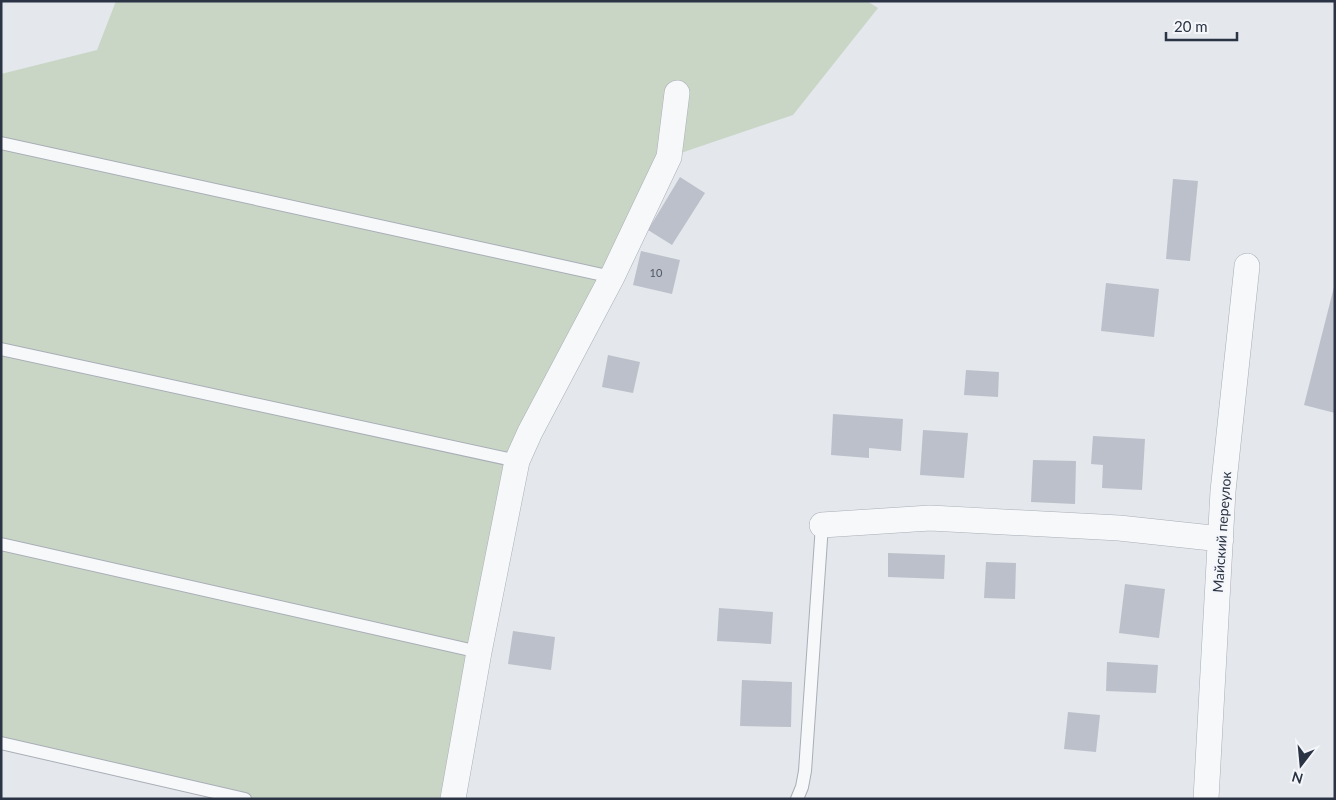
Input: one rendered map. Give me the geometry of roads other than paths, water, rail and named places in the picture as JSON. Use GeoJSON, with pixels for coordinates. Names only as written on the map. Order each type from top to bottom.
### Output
{"type":"FeatureCollection","features":[{"type":"Feature","properties":{"kind":"street"},"geometry":{"type":"LineString","coordinates":[[452,799],[517,461],[530,432],[612,277],[669,157],[677,93]]}},
{"type":"Feature","properties":{"kind":"street","name":"Майский переулок"},"geometry":{"type":"LineString","coordinates":[[1206,799],[1223,491],[1247,266]]}},
{"type":"Feature","properties":{"kind":"street"},"geometry":{"type":"LineString","coordinates":[[822,524],[930,518],[1119,528],[1220,540]]}},
{"type":"Feature","properties":{"kind":"lane"},"geometry":{"type":"LineString","coordinates":[[1,143],[612,277]]}},
{"type":"Feature","properties":{"kind":"lane"},"geometry":{"type":"LineString","coordinates":[[1,349],[517,461]]}},
{"type":"Feature","properties":{"kind":"lane"},"geometry":{"type":"LineString","coordinates":[[796,799],[802,787],[805,771],[822,524]]}},
{"type":"Feature","properties":{"kind":"lane"},"geometry":{"type":"LineString","coordinates":[[1,544],[480,652]]}},
{"type":"Feature","properties":{"kind":"lane"},"geometry":{"type":"LineString","coordinates":[[1,743],[245,799]]}}]}
